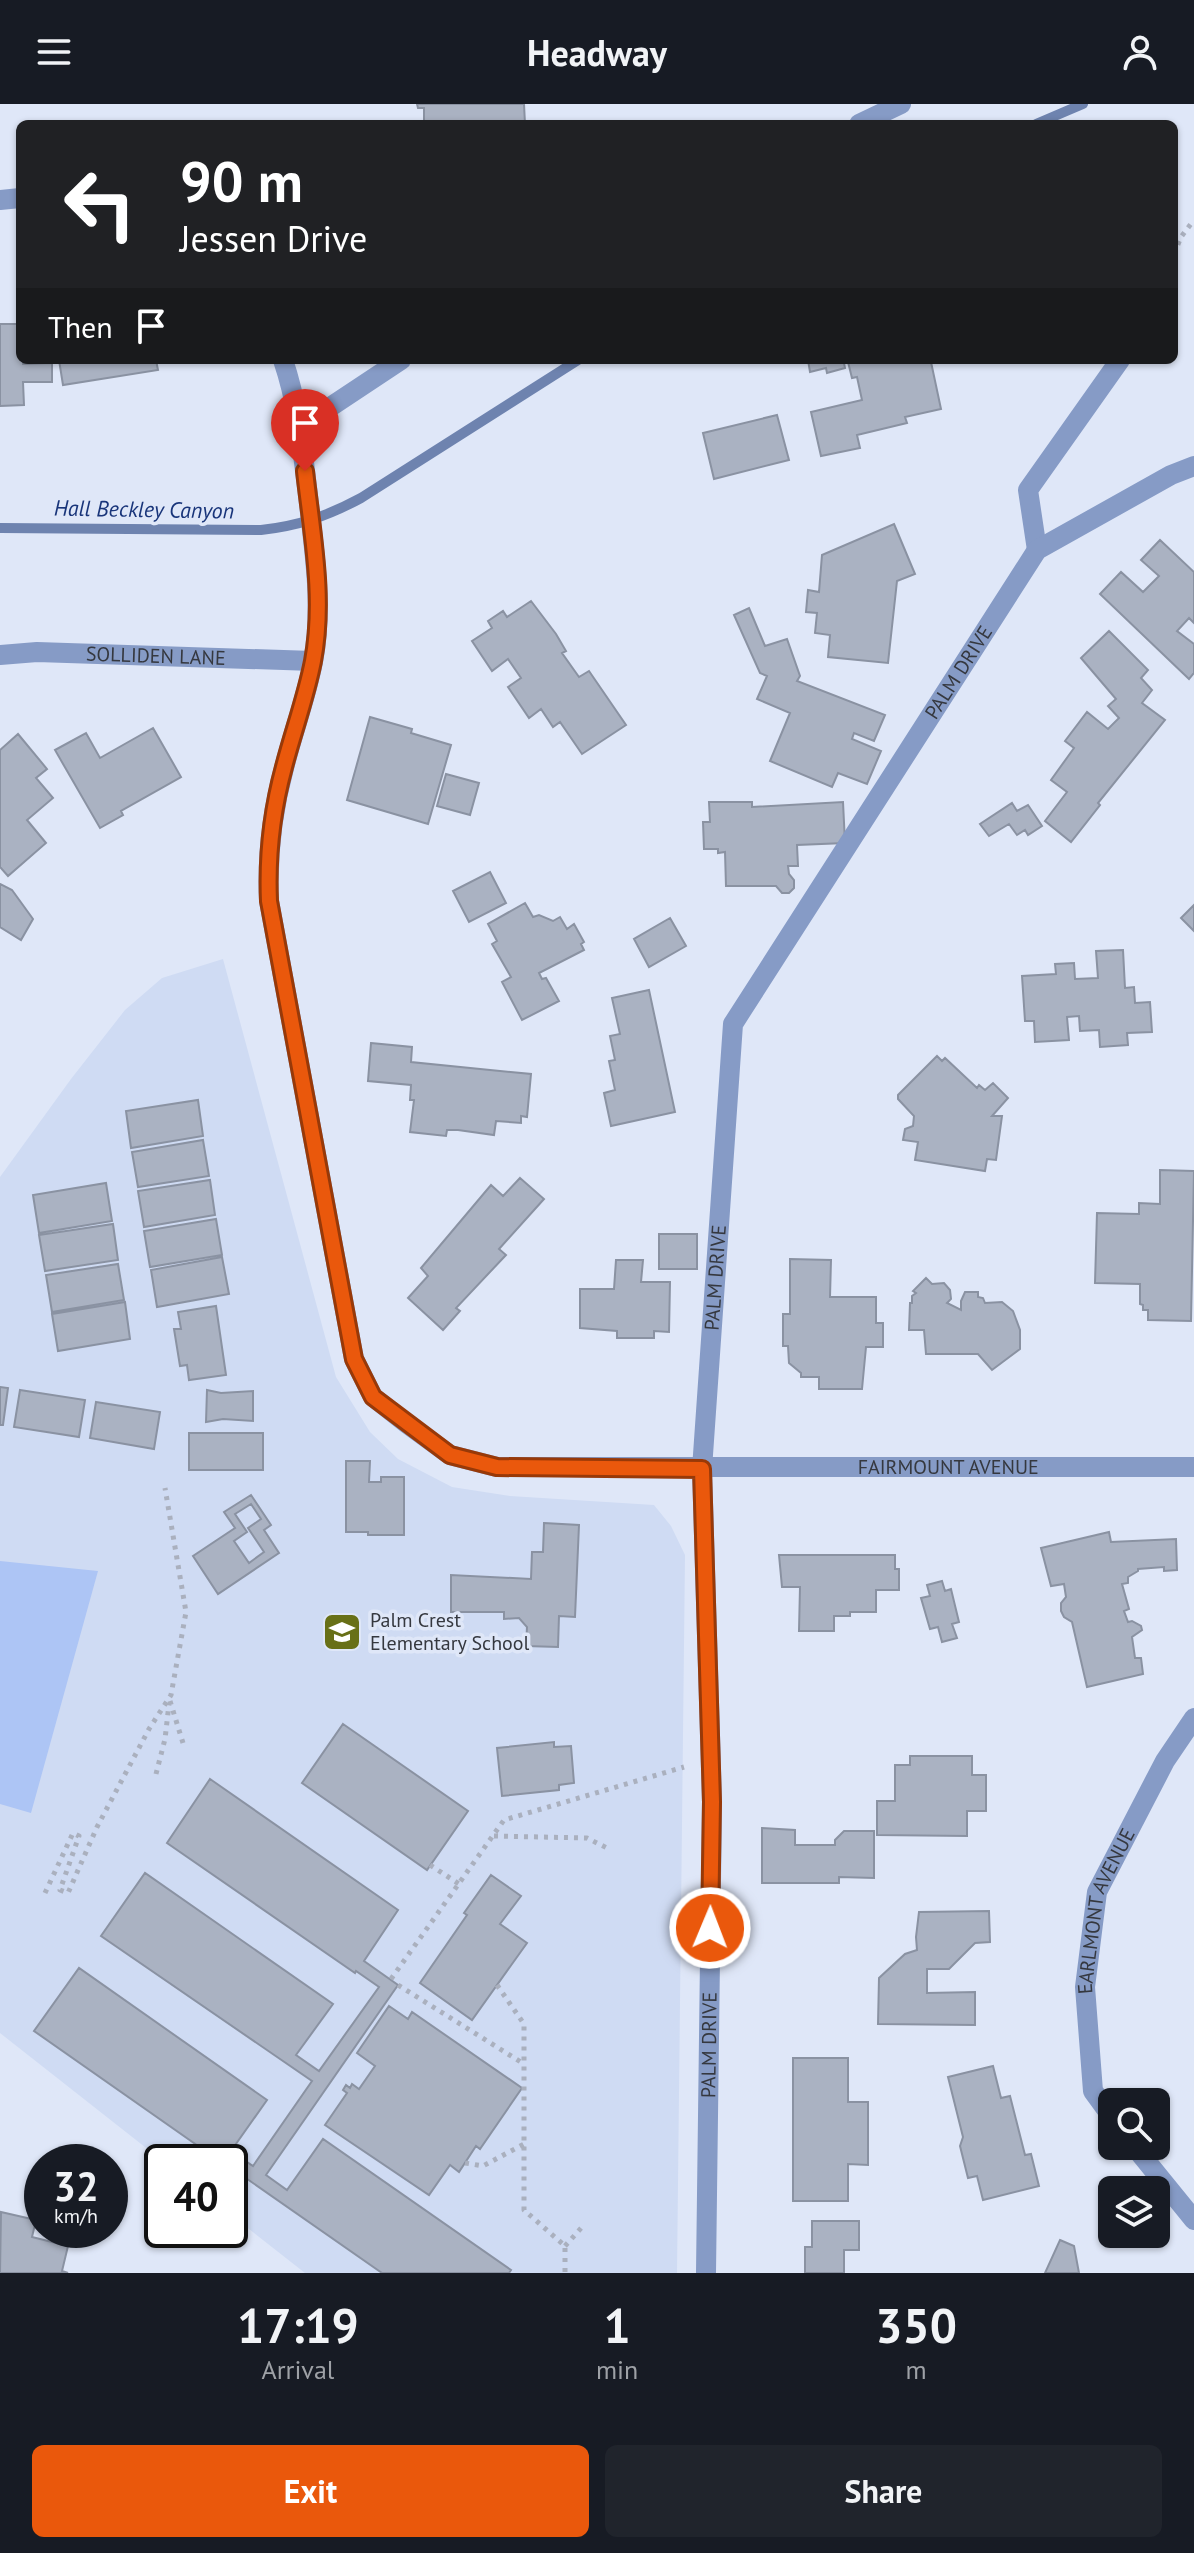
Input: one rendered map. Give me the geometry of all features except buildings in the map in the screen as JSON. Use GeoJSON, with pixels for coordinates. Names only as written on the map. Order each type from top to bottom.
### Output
{"type":"FeatureCollection","features":[{"type":"Feature","properties":{"kind":"street"},"geometry":{"type":"LineString","coordinates":[[867,120],[901,104]]}},
{"type":"Feature","properties":{"kind":"street","name":"FAIRMOUNT AVENUE"},"geometry":{"type":"LineString","coordinates":[[284,364],[300,427],[318,580],[318,619],[313,661],[276,798],[269,846],[269,901],[354,1359],[373,1397],[450,1455],[497,1467],[1194,1467]]}},
{"type":"Feature","properties":{"kind":"street"},"geometry":{"type":"LineString","coordinates":[[300,427],[395,364]]}},
{"type":"Feature","properties":{"kind":"street"},"geometry":{"type":"LineString","coordinates":[[1037,550],[1028,490],[1117,364]]}},
{"type":"Feature","properties":{"kind":"street","name":"PALM DRIVE"},"geometry":{"type":"LineString","coordinates":[[706,2273],[712,1802],[702,1469],[733,1024],[1037,550],[1171,475],[1194,466]]}},
{"type":"Feature","properties":{"kind":"street","name":"SOLLIDEN LANE"},"geometry":{"type":"LineString","coordinates":[[0,655],[37,652],[313,661]]}},
{"type":"Feature","properties":{"kind":"street","name":"EARLMONT AVENUE"},"geometry":{"type":"LineString","coordinates":[[1098,2098],[1093,2091],[1085,1987],[1097,1892],[1165,1761],[1194,1718]]}},
{"type":"Feature","properties":{"kind":"street"},"geometry":{"type":"LineString","coordinates":[[1145,2160],[1194,2220]]}},
{"type":"Feature","properties":{"kind":"path"},"geometry":{"type":"LineString","coordinates":[[1178,244],[1194,220]]}},
{"type":"Feature","properties":{"kind":"path"},"geometry":{"type":"LineString","coordinates":[[156,1774],[165,1739],[169,1700],[186,1612],[165,1488]]}},
{"type":"Feature","properties":{"kind":"path"},"geometry":{"type":"LineString","coordinates":[[169,1700],[183,1743]]}},
{"type":"Feature","properties":{"kind":"path"},"geometry":{"type":"LineString","coordinates":[[45,1893],[73,1833],[79,1836],[60,1890],[68,1893],[97,1827],[149,1729],[169,1700]]}},
{"type":"Feature","properties":{"kind":"path"},"geometry":{"type":"LineString","coordinates":[[391,1979],[504,1820],[682,1767]]}},
{"type":"Feature","properties":{"kind":"path"},"geometry":{"type":"LineString","coordinates":[[493,1836],[587,1838],[611,1850]]}},
{"type":"Feature","properties":{"kind":"path"},"geometry":{"type":"LineString","coordinates":[[430,1865],[459,1884]]}},
{"type":"Feature","properties":{"kind":"path"},"geometry":{"type":"LineString","coordinates":[[398,1985],[524,2064]]}},
{"type":"Feature","properties":{"kind":"path"},"geometry":{"type":"LineString","coordinates":[[497,1985],[524,2024],[524,2210],[565,2246]]}},
{"type":"Feature","properties":{"kind":"path"},"geometry":{"type":"LineString","coordinates":[[465,2163],[483,2166],[524,2144]]}},
{"type":"Feature","properties":{"kind":"path"},"geometry":{"type":"LineString","coordinates":[[565,2273],[565,2246],[583,2226]]}},
{"type":"Feature","properties":{"kind":"shaded area","name":"Palm Crest Elementary School"},"geometry":{"type":"Polygon","coordinates":[[[223,959],[336,1377],[370,1432],[398,1459],[452,1487],[510,1496],[654,1505],[671,1526],[685,1555],[677,2273],[305,2273],[248,2228],[248,2144],[144,2146],[0,2033],[0,1177],[125,1010],[162,978],[223,959]]]}},
{"type":"Feature","properties":{"kind":"shaded area"},"geometry":{"type":"Polygon","coordinates":[[[0,1561],[98,1571],[31,1813],[0,1804],[0,1561]]]}},
{"type":"Feature","properties":{"kind":"waterway","name":"Hall Beckley Canyon"},"geometry":{"type":"LineString","coordinates":[[1045,120],[1083,104]]}},
{"type":"Feature","properties":{"kind":"waterway","name":"Hall Beckley Canyon"},"geometry":{"type":"LineString","coordinates":[[0,528],[261,530],[300,523],[361,498],[572,364]]}},
{"type":"Feature","properties":{"kind":"place","name":"Palm Crest Elementary School"},"geometry":{"type":"Point","coordinates":[342,1632]}},
{"type":"Feature","properties":{"kind":"route"},"geometry":{"type":"LineString","coordinates":[[305,471],[318,580],[318,619],[313,661],[276,798],[270,833],[269,901],[354,1359],[373,1397],[450,1455],[497,1467],[702,1469],[712,1802],[710,1928]]}}]}
